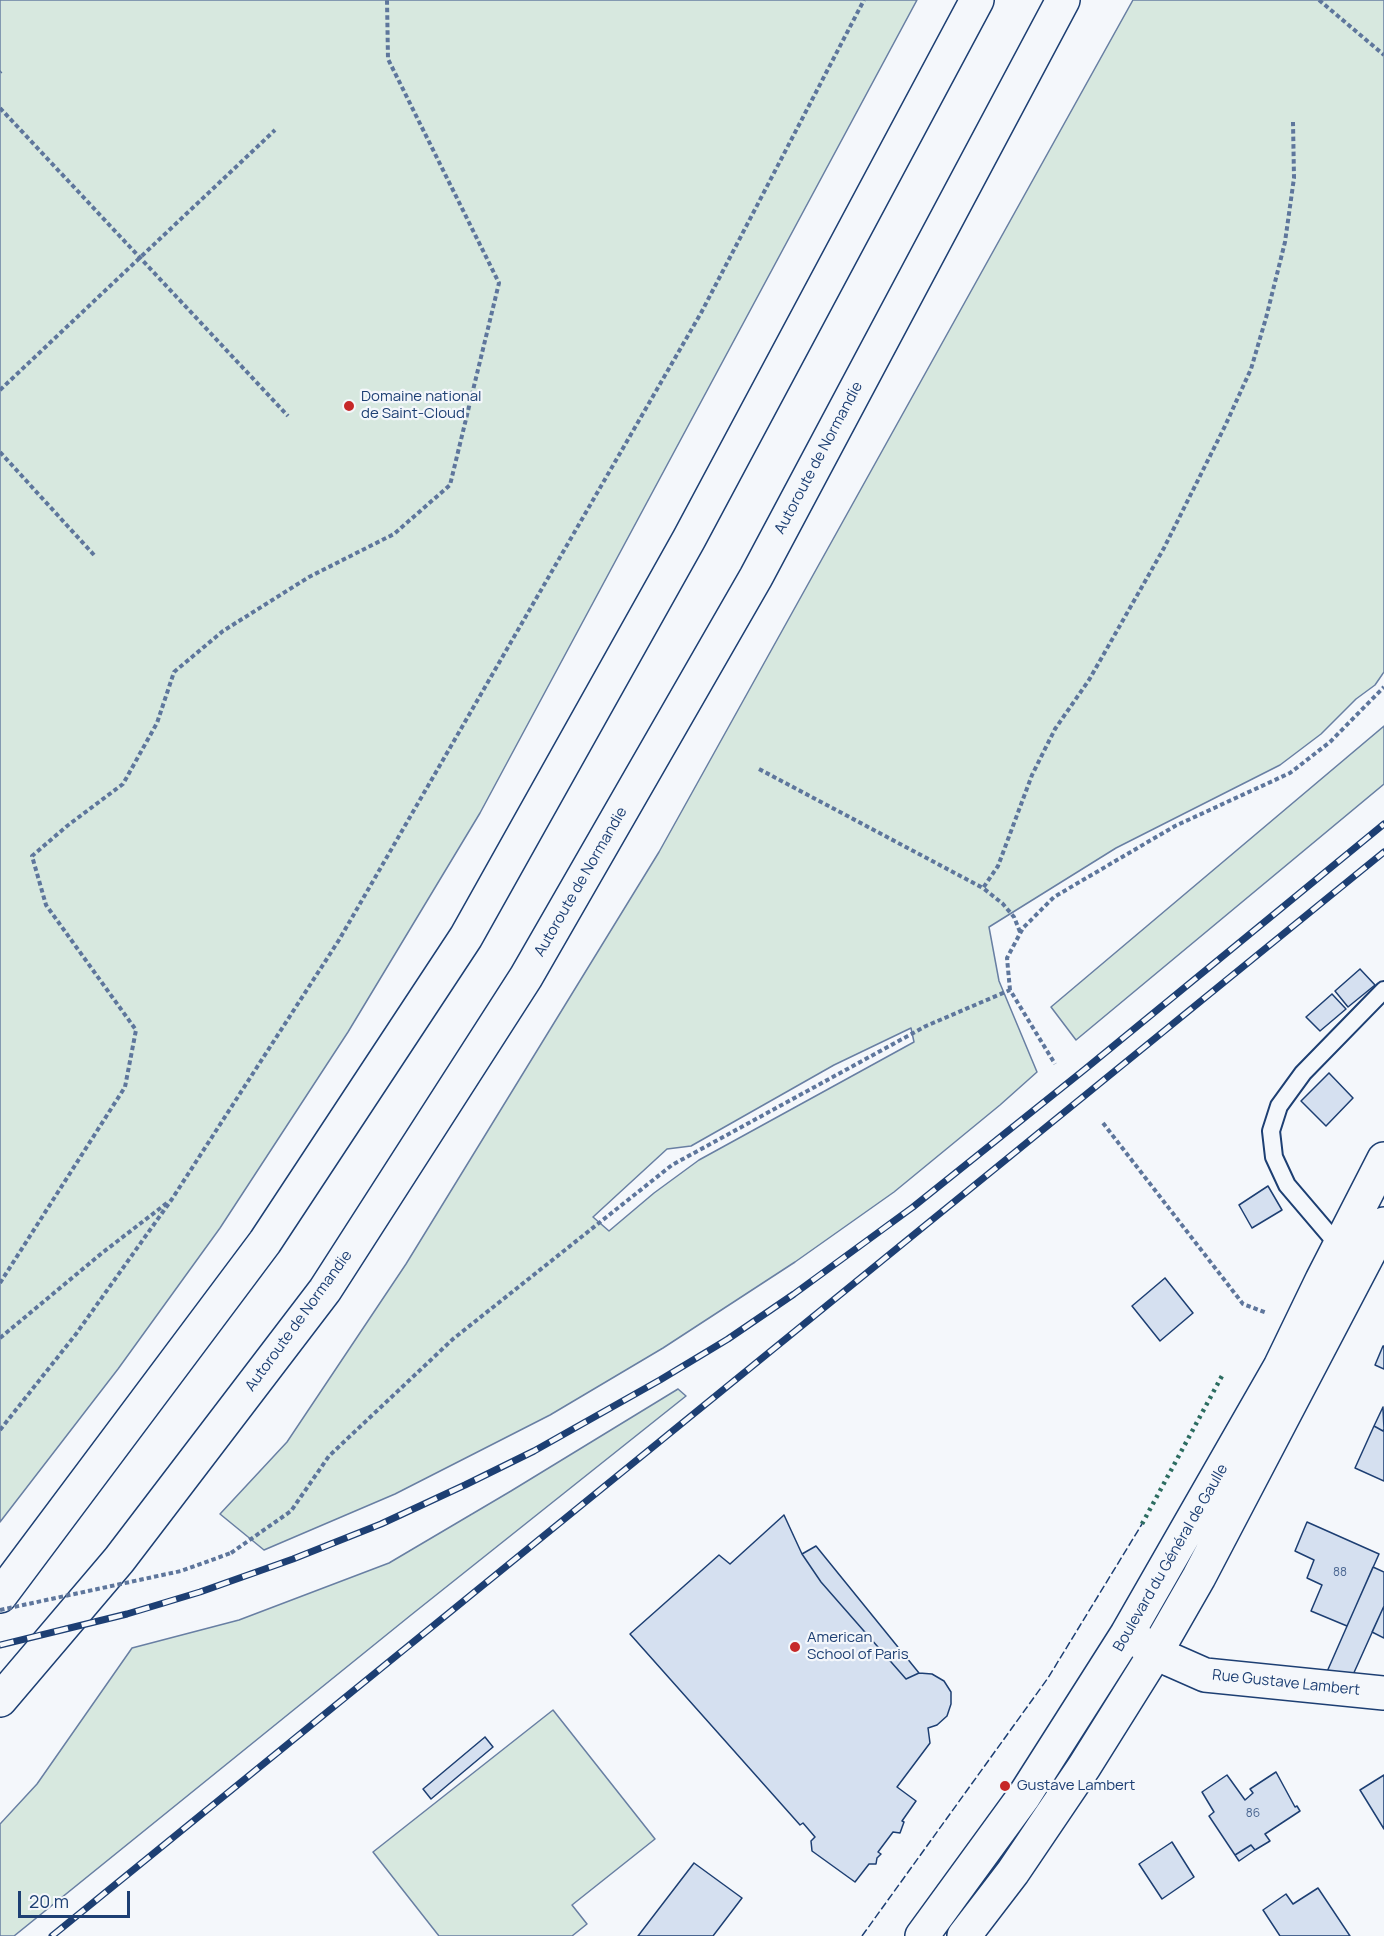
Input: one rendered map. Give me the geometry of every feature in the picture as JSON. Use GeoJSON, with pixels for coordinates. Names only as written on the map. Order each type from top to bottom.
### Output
{"type":"FeatureCollection","features":[{"type":"Feature","properties":{"kind":"main road"},"geometry":{"type":"LineString","coordinates":[[0,1596],[265,1242],[466,937],[689,539],[976,0]]}},
{"type":"Feature","properties":{"kind":"main road","name":"Autoroute de Normandie"},"geometry":{"type":"LineString","coordinates":[[0,1700],[120,1560],[325,1290],[526,977],[756,577],[1063,0]]}},
{"type":"Feature","properties":{"kind":"main road","name":"Boulevard du Général de Gaulle"},"geometry":{"type":"LineString","coordinates":[[922,1936],[1024,1796],[1127,1634],[1280,1367],[1384,1159]]}},
{"type":"Feature","properties":{"kind":"main road","name":"Boulevard du Général de Gaulle"},"geometry":{"type":"LineString","coordinates":[[964,1936],[1013,1872],[1084,1767],[1156,1652],[1199,1577],[1384,1224]]}},
{"type":"Feature","properties":{"kind":"main road","name":"Rue Gustave Lambert"},"geometry":{"type":"LineString","coordinates":[[1127,1634],[1156,1652],[1205,1675],[1384,1693]]}},
{"type":"Feature","properties":{"kind":"lane"},"geometry":{"type":"LineString","coordinates":[[1339,1246],[1287,1185],[1274,1157],[1271,1131],[1279,1106],[1303,1073],[1384,990]]}},
{"type":"Feature","properties":{"kind":"path"},"geometry":{"type":"LineString","coordinates":[[0,1283],[126,1087],[136,1030],[46,905],[32,856],[67,826],[123,784],[157,723],[174,672],[223,631],[309,577],[394,534],[450,485],[499,283],[388,59],[387,0]]}},
{"type":"Feature","properties":{"kind":"path"},"geometry":{"type":"LineString","coordinates":[[0,1430],[76,1334],[172,1199],[339,939],[696,323],[864,0]]}},
{"type":"Feature","properties":{"kind":"path"},"geometry":{"type":"LineString","coordinates":[[1319,0],[1384,55]]}},
{"type":"Feature","properties":{"kind":"path"},"geometry":{"type":"LineString","coordinates":[[0,108],[288,416]]}},
{"type":"Feature","properties":{"kind":"path"},"geometry":{"type":"LineString","coordinates":[[983,888],[998,866],[1032,775],[1055,729],[1089,680],[1164,548],[1251,369],[1285,242],[1294,178],[1293,122]]}},
{"type":"Feature","properties":{"kind":"path"},"geometry":{"type":"LineString","coordinates":[[0,390],[275,130]]}},
{"type":"Feature","properties":{"kind":"path"},"geometry":{"type":"LineString","coordinates":[[0,452],[94,555]]}},
{"type":"Feature","properties":{"kind":"path"},"geometry":{"type":"LineString","coordinates":[[1055,1064],[1010,990],[1007,958],[1020,933],[1054,897],[1142,844],[1175,826],[1290,773],[1330,742],[1384,687]]}},
{"type":"Feature","properties":{"kind":"path"},"geometry":{"type":"LineString","coordinates":[[759,769],[983,888],[1003,904],[1014,917],[1020,933]]}},
{"type":"Feature","properties":{"kind":"path"},"geometry":{"type":"LineString","coordinates":[[0,1610],[181,1571],[231,1552],[291,1511],[329,1456],[453,1339],[672,1165],[926,1026],[1010,990]]}},
{"type":"Feature","properties":{"kind":"path"},"geometry":{"type":"LineString","coordinates":[[1103,1123],[1243,1304],[1268,1314],[1276,1306]]}},
{"type":"Feature","properties":{"kind":"path"},"geometry":{"type":"LineString","coordinates":[[0,1338],[102,1253],[172,1199]]}},
{"type":"Feature","properties":{"kind":"shaded area","name":"Domaine national de Saint-Cloud"},"geometry":{"type":"Polygon","coordinates":[[[0,0],[917,0],[480,813],[348,1032],[220,1228],[118,1369],[0,1522],[0,0]]]}},
{"type":"Feature","properties":{"kind":"shaded area"},"geometry":{"type":"Polygon","coordinates":[[[1133,0],[1384,0],[1384,672],[1375,685],[1356,699],[1321,734],[1280,765],[1116,848],[989,927],[999,981],[1037,1072],[894,1192],[795,1262],[663,1348],[550,1415],[395,1494],[264,1550],[220,1514],[287,1442],[406,1264],[659,852],[1133,0]],[[911,1028],[834,1065],[691,1146],[667,1149],[593,1217],[609,1231],[654,1193],[699,1160],[914,1042],[911,1028]]]}},
{"type":"Feature","properties":{"kind":"shaded area"},"geometry":{"type":"Polygon","coordinates":[[[1384,726],[1384,784],[1076,1040],[1051,1007],[1384,726]]]}},
{"type":"Feature","properties":{"kind":"shaded area"},"geometry":{"type":"Polygon","coordinates":[[[678,1389],[686,1396],[14,1936],[0,1936],[0,1824],[37,1784],[132,1648],[239,1620],[389,1563],[678,1389]]]}},
{"type":"Feature","properties":{"kind":"shaded area"},"geometry":{"type":"Polygon","coordinates":[[[553,1710],[655,1839],[572,1905],[587,1924],[572,1936],[439,1936],[373,1852],[553,1710]]]}},
{"type":"Feature","properties":{"kind":"building"},"geometry":{"type":"Polygon","coordinates":[[[1360,969],[1375,985],[1348,1007],[1335,991],[1360,969]]]}},
{"type":"Feature","properties":{"kind":"building"},"geometry":{"type":"Polygon","coordinates":[[[1332,994],[1346,1009],[1320,1031],[1306,1017],[1332,994]]]}},
{"type":"Feature","properties":{"kind":"building"},"geometry":{"type":"Polygon","coordinates":[[[1329,1073],[1353,1098],[1326,1126],[1301,1101],[1329,1073]]]}},
{"type":"Feature","properties":{"kind":"building"},"geometry":{"type":"Polygon","coordinates":[[[1268,1186],[1282,1210],[1252,1228],[1239,1205],[1268,1186]]]}},
{"type":"Feature","properties":{"kind":"building"},"geometry":{"type":"Polygon","coordinates":[[[1165,1278],[1193,1313],[1160,1341],[1132,1306],[1165,1278]]]}},
{"type":"Feature","properties":{"kind":"building"},"geometry":{"type":"Polygon","coordinates":[[[1384,1346],[1384,1369],[1375,1365],[1384,1346]]]}},
{"type":"Feature","properties":{"kind":"building"},"geometry":{"type":"Polygon","coordinates":[[[1383,1407],[1384,1429],[1383,1431],[1374,1426],[1383,1407]]]}},
{"type":"Feature","properties":{"kind":"building"},"geometry":{"type":"Polygon","coordinates":[[[1374,1426],[1383,1431],[1384,1429],[1384,1481],[1355,1468],[1374,1426]]]}},
{"type":"Feature","properties":{"kind":"building"},"geometry":{"type":"Polygon","coordinates":[[[784,1515],[802,1554],[821,1582],[906,1679],[919,1673],[932,1674],[944,1681],[951,1692],[951,1704],[947,1716],[937,1725],[928,1728],[930,1743],[897,1787],[916,1801],[902,1821],[904,1822],[900,1833],[893,1832],[878,1852],[881,1854],[876,1864],[869,1864],[855,1882],[812,1851],[811,1841],[815,1837],[803,1823],[800,1825],[630,1634],[719,1555],[730,1564],[784,1515]]]}},
{"type":"Feature","properties":{"kind":"building"},"geometry":{"type":"Polygon","coordinates":[[[1307,1522],[1379,1554],[1347,1626],[1311,1611],[1322,1585],[1307,1578],[1314,1560],[1295,1551],[1307,1522]]]}},
{"type":"Feature","properties":{"kind":"building"},"geometry":{"type":"Polygon","coordinates":[[[816,1546],[919,1673],[906,1679],[821,1582],[802,1554],[816,1546]]]}},
{"type":"Feature","properties":{"kind":"building"},"geometry":{"type":"Polygon","coordinates":[[[1373,1567],[1384,1572],[1384,1606],[1352,1677],[1326,1674],[1373,1567]]]}},
{"type":"Feature","properties":{"kind":"building"},"geometry":{"type":"Polygon","coordinates":[[[1384,1606],[1384,1638],[1372,1632],[1384,1606]]]}},
{"type":"Feature","properties":{"kind":"building"},"geometry":{"type":"Polygon","coordinates":[[[485,1737],[493,1747],[431,1799],[423,1789],[485,1737]]]}},
{"type":"Feature","properties":{"kind":"building"},"geometry":{"type":"Polygon","coordinates":[[[1276,1772],[1295,1807],[1297,1806],[1300,1811],[1265,1834],[1270,1841],[1255,1850],[1251,1845],[1235,1855],[1209,1816],[1214,1812],[1202,1792],[1227,1775],[1245,1800],[1253,1793],[1250,1789],[1276,1772]]]}},
{"type":"Feature","properties":{"kind":"building"},"geometry":{"type":"Polygon","coordinates":[[[1384,1775],[1384,1829],[1360,1790],[1384,1775]]]}},
{"type":"Feature","properties":{"kind":"building"},"geometry":{"type":"Polygon","coordinates":[[[1172,1842],[1194,1877],[1162,1899],[1139,1864],[1172,1842]]]}},
{"type":"Feature","properties":{"kind":"building"},"geometry":{"type":"Polygon","coordinates":[[[1251,1845],[1255,1850],[1239,1861],[1235,1855],[1251,1845]]]}},
{"type":"Feature","properties":{"kind":"building"},"geometry":{"type":"Polygon","coordinates":[[[694,1863],[742,1898],[713,1936],[638,1936],[694,1863]]]}},
{"type":"Feature","properties":{"kind":"building"},"geometry":{"type":"Polygon","coordinates":[[[1318,1888],[1350,1936],[1280,1936],[1263,1910],[1286,1894],[1293,1904],[1318,1888]]]}},
{"type":"Feature","properties":{"kind":"railway"},"geometry":{"type":"LineString","coordinates":[[0,1645],[127,1614],[200,1592],[293,1559],[381,1524],[534,1451],[660,1380],[728,1339],[794,1294],[913,1207],[1384,824]]}},
{"type":"Feature","properties":{"kind":"railway"},"geometry":{"type":"LineString","coordinates":[[52,1936],[1384,852]]}},
{"type":"Feature","properties":{"kind":"hedge"},"geometry":{"type":"LineString","coordinates":[[1142,1524],[1223,1374]]}},
{"type":"Feature","properties":{"kind":"fence"},"geometry":{"type":"LineString","coordinates":[[862,1936],[1048,1678],[1142,1524]]}},
{"type":"Feature","properties":{"kind":"place","name":"Domaine national de Saint-Cloud"},"geometry":{"type":"Point","coordinates":[349,406]}},
{"type":"Feature","properties":{"kind":"place","name":"American School of Paris"},"geometry":{"type":"Point","coordinates":[795,1647]}},
{"type":"Feature","properties":{"kind":"place","name":"Gustave Lambert"},"geometry":{"type":"Point","coordinates":[1005,1786]}}]}
